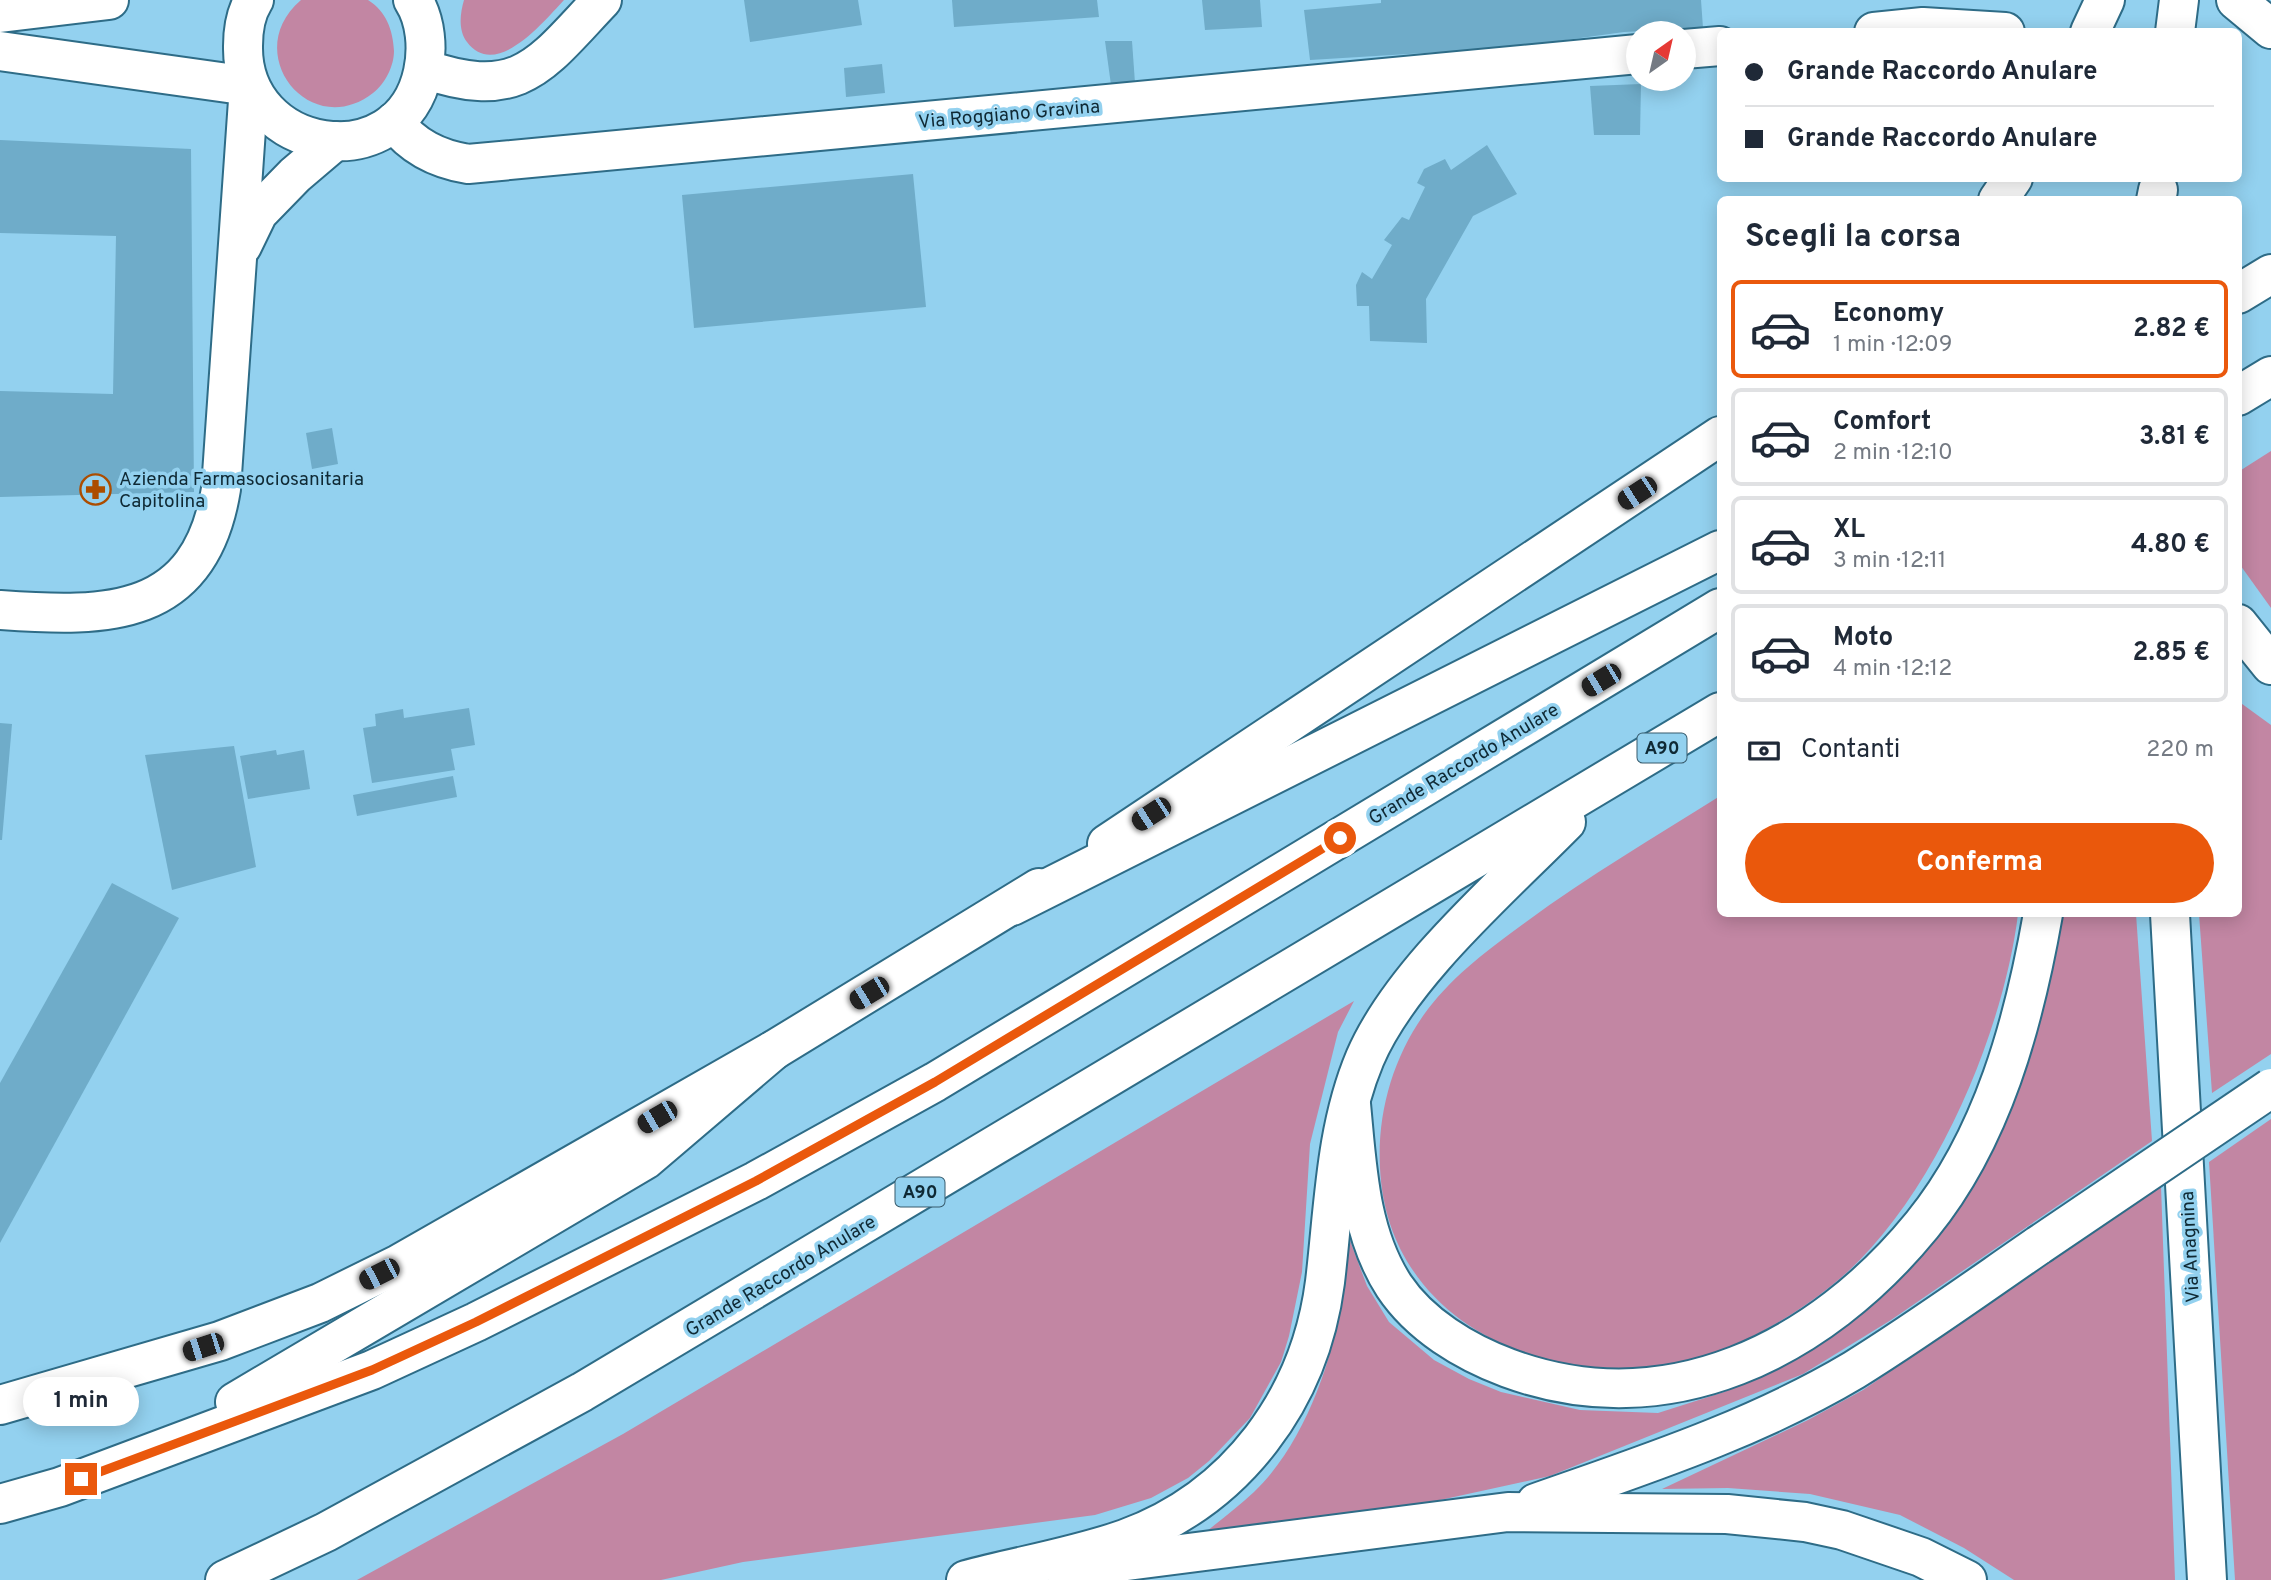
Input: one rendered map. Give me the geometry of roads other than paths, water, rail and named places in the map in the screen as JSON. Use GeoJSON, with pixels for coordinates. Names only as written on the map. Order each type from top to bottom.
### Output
{"type":"FeatureCollection","features":[{"type":"Feature","properties":{"kind":"main road"},"geometry":{"type":"LineString","coordinates":[[0,13],[109,0]]}},
{"type":"Feature","properties":{"kind":"main road"},"geometry":{"type":"LineString","coordinates":[[0,610],[69,614],[109,610],[145,601],[191,571],[209,536],[221,489],[249,86],[243,41],[249,8],[254,0]]}},
{"type":"Feature","properties":{"kind":"main road"},"geometry":{"type":"LineString","coordinates":[[249,86],[257,101],[282,125],[297,134],[335,141],[364,139],[394,122],[420,86],[424,69],[425,36],[419,9],[413,0]]}},
{"type":"Feature","properties":{"kind":"main road"},"geometry":{"type":"LineString","coordinates":[[424,69],[447,77],[487,82],[520,77],[542,64],[602,0]]}},
{"type":"Feature","properties":{"kind":"main road"},"geometry":{"type":"LineString","coordinates":[[2093,28],[2105,0]]}},
{"type":"Feature","properties":{"kind":"main road"},"geometry":{"type":"LineString","coordinates":[[2176,28],[2179,0]]}},
{"type":"Feature","properties":{"kind":"main road"},"geometry":{"type":"LineString","coordinates":[[2236,0],[2271,29]]}},
{"type":"Feature","properties":{"kind":"main road"},"geometry":{"type":"LineString","coordinates":[[1913,28],[1939,28]]}},
{"type":"Feature","properties":{"kind":"main road"},"geometry":{"type":"LineString","coordinates":[[1696,49],[1717,46]]}},
{"type":"Feature","properties":{"kind":"main road"},"geometry":{"type":"LineString","coordinates":[[0,51],[249,86]]}},
{"type":"Feature","properties":{"kind":"main road","name":"Via Roggiano Gravina"},"geometry":{"type":"LineString","coordinates":[[394,122],[422,149],[443,159],[468,164],[1626,55]]}},
{"type":"Feature","properties":{"kind":"main road"},"geometry":{"type":"LineString","coordinates":[[236,257],[258,213],[295,174],[335,141]]}},
{"type":"Feature","properties":{"kind":"main road"},"geometry":{"type":"LineString","coordinates":[[2242,394],[2271,376]]}},
{"type":"Feature","properties":{"kind":"main road"},"geometry":{"type":"LineString","coordinates":[[0,1405],[198,1349],[320,1303],[439,1243],[774,1050],[1012,906],[1717,438]]}},
{"type":"Feature","properties":{"kind":"main road"},"geometry":{"type":"LineString","coordinates":[[1012,906],[1717,552]]}},
{"type":"Feature","properties":{"kind":"main road","name":"Grande Raccordo Anulare"},"geometry":{"type":"LineString","coordinates":[[0,1504],[144,1456],[384,1365],[476,1322],[850,1132],[1717,610]]}},
{"type":"Feature","properties":{"kind":"main road"},"geometry":{"type":"LineString","coordinates":[[2242,629],[2271,665]]}},
{"type":"Feature","properties":{"kind":"main road","name":"Grande Raccordo Anulare"},"geometry":{"type":"LineString","coordinates":[[225,1580],[338,1525],[606,1378],[1717,714]]}},
{"type":"Feature","properties":{"kind":"main road"},"geometry":{"type":"LineString","coordinates":[[966,1580],[1124,1539],[1157,1524],[1214,1490],[1262,1441],[1296,1387],[1314,1340],[1321,1308],[1339,1155],[1364,1060],[1380,1028],[1426,966],[1604,783]]}},
{"type":"Feature","properties":{"kind":"main road"},"geometry":{"type":"LineString","coordinates":[[1351,1104],[1360,1189],[1380,1258],[1394,1285],[1412,1308],[1440,1332],[1494,1363],[1554,1382],[1614,1389],[1694,1381],[1750,1360],[1821,1320],[1871,1280],[1924,1222],[1966,1158],[2006,1066],[2026,995],[2042,917]]}},
{"type":"Feature","properties":{"kind":"main road","name":"Via Anagnina"},"geometry":{"type":"LineString","coordinates":[[2170,917],[2207,1580]]}},
{"type":"Feature","properties":{"kind":"main road"},"geometry":{"type":"LineString","coordinates":[[144,1456],[645,1160],[774,1050]]}},
{"type":"Feature","properties":{"kind":"main road"},"geometry":{"type":"LineString","coordinates":[[1507,1512],[1685,1451],[1853,1370],[2271,1088]]}},
{"type":"Feature","properties":{"kind":"main road"},"geometry":{"type":"LineString","coordinates":[[975,1580],[1507,1512],[1727,1514],[1805,1522],[1886,1544],[1967,1580]]}},
{"type":"Feature","properties":{"kind":"place","name":"Azienda Farmasociosanitaria Capitolina"},"geometry":{"type":"Point","coordinates":[96,489]}}]}
